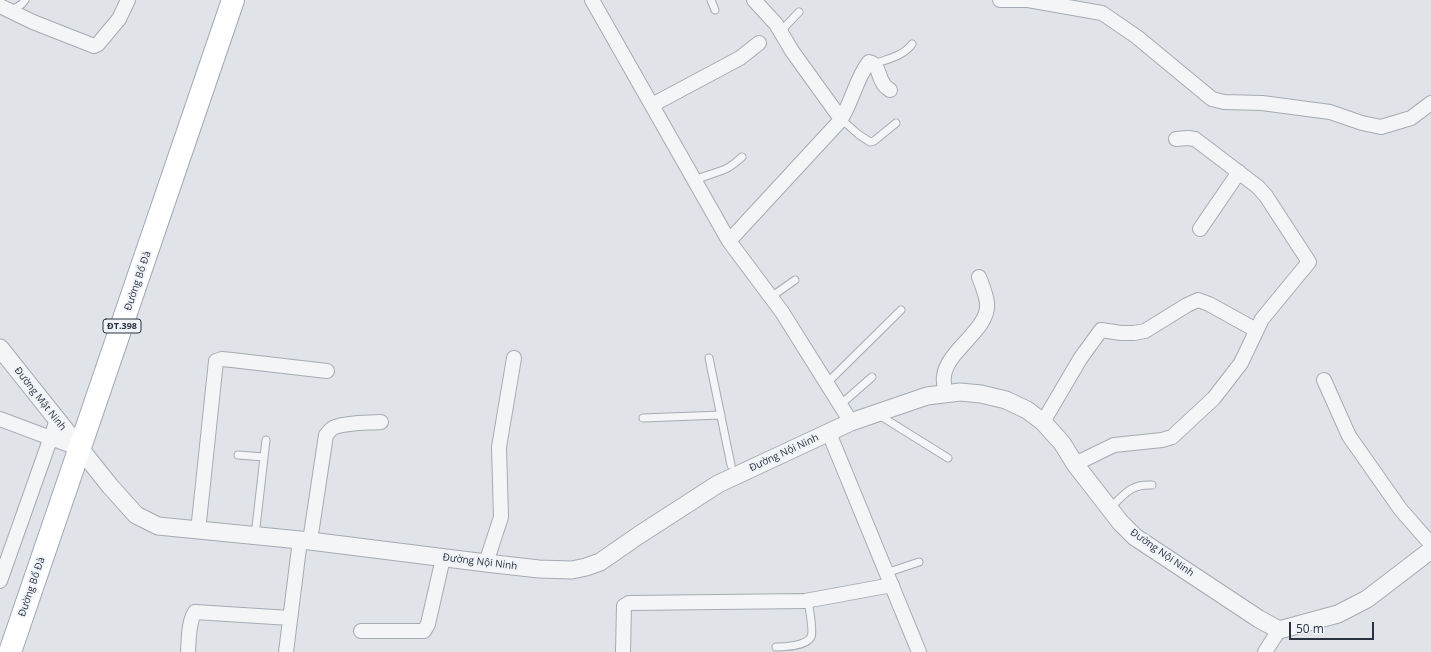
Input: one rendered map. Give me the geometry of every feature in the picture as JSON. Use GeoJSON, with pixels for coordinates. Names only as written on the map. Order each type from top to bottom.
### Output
{"type":"FeatureCollection","features":[{"type":"Feature","properties":{"kind":"main road","name":"Đường Bổ Đà"},"geometry":{"type":"LineString","coordinates":[[10,652],[233,0]]}},
{"type":"Feature","properties":{"kind":"street"},"geometry":{"type":"LineString","coordinates":[[5,8],[36,24],[94,46],[98,44],[119,19],[128,0]]}},
{"type":"Feature","properties":{"kind":"street"},"geometry":{"type":"LineString","coordinates":[[592,0],[729,240],[782,312],[851,422]]}},
{"type":"Feature","properties":{"kind":"street"},"geometry":{"type":"LineString","coordinates":[[754,0],[776,24],[792,51],[841,119]]}},
{"type":"Feature","properties":{"kind":"street"},"geometry":{"type":"LineString","coordinates":[[1000,0],[1028,0],[1102,13],[1137,37],[1212,99],[1224,102],[1262,103],[1330,112],[1362,123],[1381,127],[1410,118],[1431,103]]}},
{"type":"Feature","properties":{"kind":"street"},"geometry":{"type":"LineString","coordinates":[[652,105],[740,58],[759,43]]}},
{"type":"Feature","properties":{"kind":"street"},"geometry":{"type":"LineString","coordinates":[[729,240],[841,119],[852,99],[862,71],[869,62],[874,64],[882,82],[890,90]]}},
{"type":"Feature","properties":{"kind":"street"},"geometry":{"type":"LineString","coordinates":[[1075,464],[1112,446],[1162,440],[1172,437],[1214,398],[1241,363],[1262,320],[1309,262],[1266,196],[1258,187],[1195,139],[1176,139]]}},
{"type":"Feature","properties":{"kind":"street"},"geometry":{"type":"LineString","coordinates":[[1200,229],[1239,172]]}},
{"type":"Feature","properties":{"kind":"street"},"geometry":{"type":"LineString","coordinates":[[945,394],[944,376],[946,368],[975,331],[987,312],[987,303],[979,277]]}},
{"type":"Feature","properties":{"kind":"street"},"geometry":{"type":"LineString","coordinates":[[1043,422],[1080,359],[1101,330],[1121,333],[1144,331],[1198,300],[1209,304],[1256,330]]}},
{"type":"Feature","properties":{"kind":"street","name":"Đường Mật Ninh"},"geometry":{"type":"LineString","coordinates":[[0,348],[80,449]]}},
{"type":"Feature","properties":{"kind":"street"},"geometry":{"type":"LineString","coordinates":[[486,563],[501,517],[499,447],[514,358]]}},
{"type":"Feature","properties":{"kind":"street"},"geometry":{"type":"LineString","coordinates":[[198,531],[216,361],[222,359],[327,372]]}},
{"type":"Feature","properties":{"kind":"street"},"geometry":{"type":"LineString","coordinates":[[1324,380],[1349,436],[1400,510],[1431,544]]}},
{"type":"Feature","properties":{"kind":"street","name":"Đường Nội Ninh"},"geometry":{"type":"LineString","coordinates":[[80,449],[136,515],[158,526],[305,541],[486,563],[572,570],[600,562],[711,488],[732,470],[829,433],[851,422],[927,396],[960,392],[981,394],[1006,400],[1027,410],[1043,422],[1062,443],[1075,464],[1120,522],[1135,537],[1278,630]]}},
{"type":"Feature","properties":{"kind":"street"},"geometry":{"type":"LineString","coordinates":[[0,419],[80,449]]}},
{"type":"Feature","properties":{"kind":"street"},"geometry":{"type":"LineString","coordinates":[[0,581],[57,420]]}},
{"type":"Feature","properties":{"kind":"street"},"geometry":{"type":"LineString","coordinates":[[286,652],[290,618],[326,436],[331,429],[335,427],[381,422]]}},
{"type":"Feature","properties":{"kind":"street"},"geometry":{"type":"LineString","coordinates":[[829,433],[919,652]]}},
{"type":"Feature","properties":{"kind":"street"},"geometry":{"type":"LineString","coordinates":[[1266,652],[1278,630],[1338,614],[1367,599],[1431,550]]}},
{"type":"Feature","properties":{"kind":"street"},"geometry":{"type":"LineString","coordinates":[[361,631],[424,631],[428,624],[443,558]]}},
{"type":"Feature","properties":{"kind":"street"},"geometry":{"type":"LineString","coordinates":[[623,652],[624,606],[629,603],[808,600],[889,579]]}},
{"type":"Feature","properties":{"kind":"street"},"geometry":{"type":"LineString","coordinates":[[188,652],[192,616],[194,612],[290,618]]}},
{"type":"Feature","properties":{"kind":"lane"},"geometry":{"type":"LineString","coordinates":[[5,8],[22,4],[25,0]]}},
{"type":"Feature","properties":{"kind":"lane"},"geometry":{"type":"LineString","coordinates":[[711,0],[715,10]]}},
{"type":"Feature","properties":{"kind":"lane"},"geometry":{"type":"LineString","coordinates":[[780,32],[799,12]]}},
{"type":"Feature","properties":{"kind":"lane"},"geometry":{"type":"LineString","coordinates":[[874,64],[908,50],[912,44]]}},
{"type":"Feature","properties":{"kind":"lane"},"geometry":{"type":"LineString","coordinates":[[841,119],[870,142],[874,141],[896,123]]}},
{"type":"Feature","properties":{"kind":"lane"},"geometry":{"type":"LineString","coordinates":[[695,180],[705,175],[722,171],[742,157]]}},
{"type":"Feature","properties":{"kind":"lane"},"geometry":{"type":"LineString","coordinates":[[772,298],[795,280]]}},
{"type":"Feature","properties":{"kind":"lane"},"geometry":{"type":"LineString","coordinates":[[827,383],[901,310]]}},
{"type":"Feature","properties":{"kind":"lane"},"geometry":{"type":"LineString","coordinates":[[709,358],[732,470]]}},
{"type":"Feature","properties":{"kind":"lane"},"geometry":{"type":"LineString","coordinates":[[840,405],[872,377]]}},
{"type":"Feature","properties":{"kind":"lane"},"geometry":{"type":"LineString","coordinates":[[878,413],[948,458]]}},
{"type":"Feature","properties":{"kind":"lane"},"geometry":{"type":"LineString","coordinates":[[643,418],[721,415]]}},
{"type":"Feature","properties":{"kind":"lane"},"geometry":{"type":"LineString","coordinates":[[254,536],[266,440]]}},
{"type":"Feature","properties":{"kind":"lane"},"geometry":{"type":"LineString","coordinates":[[238,456],[264,458]]}},
{"type":"Feature","properties":{"kind":"lane"},"geometry":{"type":"LineString","coordinates":[[1109,508],[1131,488],[1142,484],[1152,485]]}},
{"type":"Feature","properties":{"kind":"lane"},"geometry":{"type":"LineString","coordinates":[[889,579],[918,562]]}},
{"type":"Feature","properties":{"kind":"lane"},"geometry":{"type":"LineString","coordinates":[[776,648],[799,644],[808,641],[811,637],[812,630],[808,600]]}}]}
